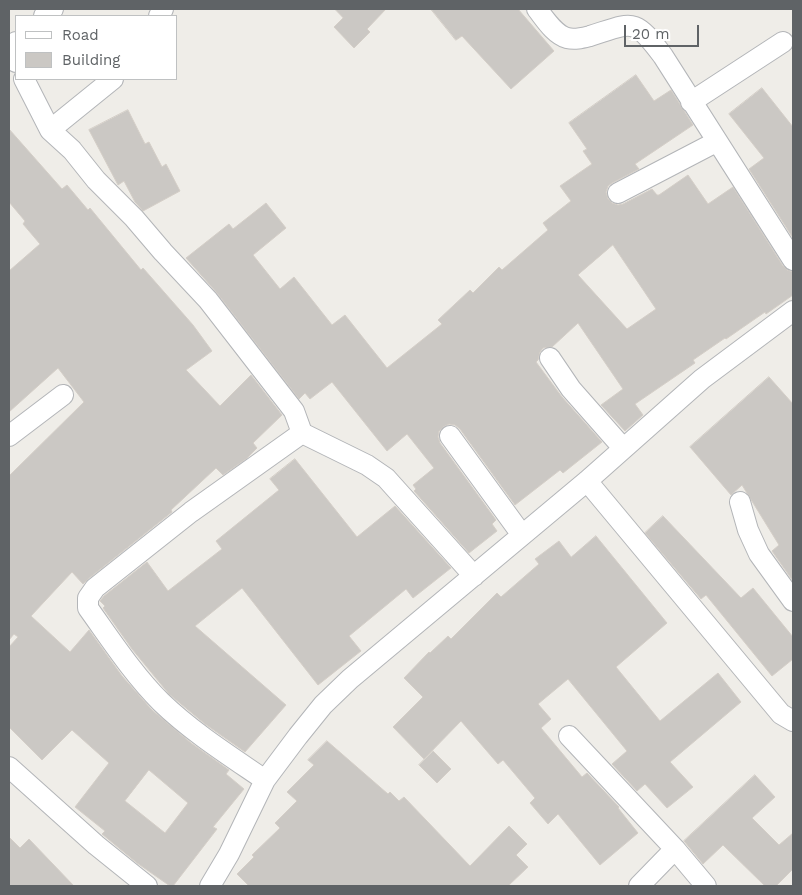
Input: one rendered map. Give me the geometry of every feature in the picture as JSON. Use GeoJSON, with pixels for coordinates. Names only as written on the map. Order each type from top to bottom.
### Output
{"type":"FeatureCollection","features":[{"type":"Feature","properties":{"kind":"street"},"geometry":{"type":"LineString","coordinates":[[537,9],[555,31],[566,38],[578,40],[623,25],[632,25],[648,36],[663,56],[716,142],[793,260]]}},
{"type":"Feature","properties":{"kind":"street"},"geometry":{"type":"LineString","coordinates":[[691,102],[783,42]]}},
{"type":"Feature","properties":{"kind":"street"},"geometry":{"type":"LineString","coordinates":[[25,80],[50,130],[72,150],[96,180],[134,218],[208,300],[294,411],[302,433],[367,465],[386,478],[474,576]]}},
{"type":"Feature","properties":{"kind":"street"},"geometry":{"type":"LineString","coordinates":[[50,130],[112,80]]}},
{"type":"Feature","properties":{"kind":"street"},"geometry":{"type":"LineString","coordinates":[[618,193],[716,142]]}},
{"type":"Feature","properties":{"kind":"street"},"geometry":{"type":"LineString","coordinates":[[210,886],[265,780],[323,705],[350,679],[587,481],[702,379],[793,311]]}},
{"type":"Feature","properties":{"kind":"street"},"geometry":{"type":"LineString","coordinates":[[550,358],[571,389],[624,448]]}},
{"type":"Feature","properties":{"kind":"street"},"geometry":{"type":"LineString","coordinates":[[9,436],[63,395]]}},
{"type":"Feature","properties":{"kind":"street"},"geometry":{"type":"LineString","coordinates":[[265,780],[184,722],[162,702],[143,682],[119,650],[88,608],[87,602],[95,588],[191,512],[302,433]]}},
{"type":"Feature","properties":{"kind":"street"},"geometry":{"type":"LineString","coordinates":[[450,436],[522,535]]}},
{"type":"Feature","properties":{"kind":"street"},"geometry":{"type":"LineString","coordinates":[[587,481],[781,714],[793,721]]}},
{"type":"Feature","properties":{"kind":"street"},"geometry":{"type":"LineString","coordinates":[[740,502],[748,530],[759,554],[793,601]]}},
{"type":"Feature","properties":{"kind":"street"},"geometry":{"type":"LineString","coordinates":[[569,736],[675,849],[706,886]]}},
{"type":"Feature","properties":{"kind":"street"},"geometry":{"type":"LineString","coordinates":[[9,767],[96,845],[147,886]]}},
{"type":"Feature","properties":{"kind":"street"},"geometry":{"type":"LineString","coordinates":[[639,886],[675,849]]}},
{"type":"Feature","properties":{"kind":"building"},"geometry":{"type":"Polygon","coordinates":[[[335,9],[386,9],[367,29],[370,32],[354,48],[334,27],[343,18],[335,9]]]}},
{"type":"Feature","properties":{"kind":"building"},"geometry":{"type":"Polygon","coordinates":[[[431,9],[518,9],[554,51],[511,89],[462,36],[456,40],[431,9]]]}},
{"type":"Feature","properties":{"kind":"building"},"geometry":{"type":"Polygon","coordinates":[[[636,75],[654,101],[671,90],[693,125],[635,164],[639,169],[608,186],[606,192],[608,199],[618,205],[652,189],[659,195],[688,175],[708,204],[733,187],[783,266],[793,272],[793,295],[693,360],[695,363],[635,404],[643,415],[625,431],[601,405],[623,389],[578,323],[552,347],[543,348],[536,362],[562,397],[602,442],[563,473],[560,470],[515,505],[460,429],[455,425],[449,424],[443,427],[439,431],[440,443],[496,520],[492,524],[497,531],[469,553],[414,491],[416,489],[413,485],[434,468],[407,434],[387,451],[332,382],[310,399],[305,393],[299,399],[217,293],[186,258],[229,224],[233,229],[266,203],[286,228],[253,255],[280,289],[294,277],[332,325],[345,315],[387,368],[442,324],[438,320],[470,290],[473,293],[499,267],[502,270],[548,230],[543,223],[571,201],[560,186],[592,164],[583,151],[587,149],[569,123],[636,75]],[[613,245],[578,275],[627,329],[656,309],[613,245]]]}},
{"type":"Feature","properties":{"kind":"building"},"geometry":{"type":"Polygon","coordinates":[[[762,88],[793,127],[793,238],[749,169],[764,158],[729,114],[762,88]]]}},
{"type":"Feature","properties":{"kind":"building"},"geometry":{"type":"Polygon","coordinates":[[[128,110],[145,144],[149,142],[162,167],[166,164],[180,191],[143,211],[135,202],[124,181],[118,185],[89,130],[128,110]]]}},
{"type":"Feature","properties":{"kind":"building"},"geometry":{"type":"Polygon","coordinates":[[[9,129],[62,189],[67,185],[88,210],[90,208],[141,270],[143,268],[193,325],[212,351],[186,370],[220,406],[251,375],[282,415],[253,443],[257,448],[246,459],[223,475],[216,468],[171,510],[172,512],[83,584],[72,572],[31,616],[70,652],[89,630],[122,676],[152,710],[191,743],[229,770],[226,774],[244,789],[213,827],[217,829],[173,886],[170,886],[137,863],[102,834],[105,831],[75,807],[109,763],[72,730],[42,760],[9,727],[9,647],[18,637],[14,634],[9,640],[9,476],[84,402],[58,368],[9,412],[9,271],[40,244],[23,224],[25,221],[9,202],[9,129]],[[149,770],[125,801],[165,833],[188,803],[149,770]]]}},
{"type":"Feature","properties":{"kind":"building"},"geometry":{"type":"Polygon","coordinates":[[[769,377],[793,404],[793,581],[772,551],[779,545],[742,485],[731,495],[690,447],[769,377]]]}},
{"type":"Feature","properties":{"kind":"building"},"geometry":{"type":"Polygon","coordinates":[[[295,459],[357,537],[395,506],[451,568],[413,598],[406,589],[349,636],[361,651],[318,685],[242,588],[195,626],[286,705],[245,752],[205,724],[169,694],[132,649],[100,601],[147,562],[168,591],[222,549],[216,541],[279,490],[270,479],[295,459]]]}},
{"type":"Feature","properties":{"kind":"building"},"geometry":{"type":"Polygon","coordinates":[[[663,516],[741,598],[753,588],[793,637],[793,659],[772,676],[706,595],[701,599],[645,533],[663,516]]]}},
{"type":"Feature","properties":{"kind":"building"},"geometry":{"type":"Polygon","coordinates":[[[596,536],[667,623],[616,667],[660,721],[718,673],[741,702],[670,762],[693,787],[667,808],[645,784],[637,791],[612,764],[627,751],[568,679],[538,704],[551,719],[541,728],[582,777],[587,773],[619,807],[638,833],[600,865],[558,814],[548,824],[530,803],[535,798],[503,760],[498,764],[461,721],[424,759],[393,727],[423,697],[404,678],[429,652],[448,636],[451,639],[497,593],[501,597],[539,564],[535,559],[559,541],[571,557],[596,536]]]}},
{"type":"Feature","properties":{"kind":"building"},"geometry":{"type":"Polygon","coordinates":[[[327,741],[388,794],[390,792],[399,801],[404,797],[470,866],[509,826],[527,844],[516,855],[528,867],[508,886],[249,886],[237,874],[254,857],[252,855],[280,828],[275,823],[297,801],[287,792],[314,765],[308,760],[327,741]]]}},
{"type":"Feature","properties":{"kind":"building"},"geometry":{"type":"Polygon","coordinates":[[[433,751],[451,769],[437,783],[419,765],[433,751]]]}},
{"type":"Feature","properties":{"kind":"building"},"geometry":{"type":"Polygon","coordinates":[[[755,775],[775,797],[752,818],[779,845],[793,833],[793,869],[776,886],[765,886],[723,845],[703,864],[684,841],[755,775]]]}},
{"type":"Feature","properties":{"kind":"building"},"geometry":{"type":"Polygon","coordinates":[[[9,837],[20,848],[29,839],[74,886],[9,886],[9,837]]]}}]}
